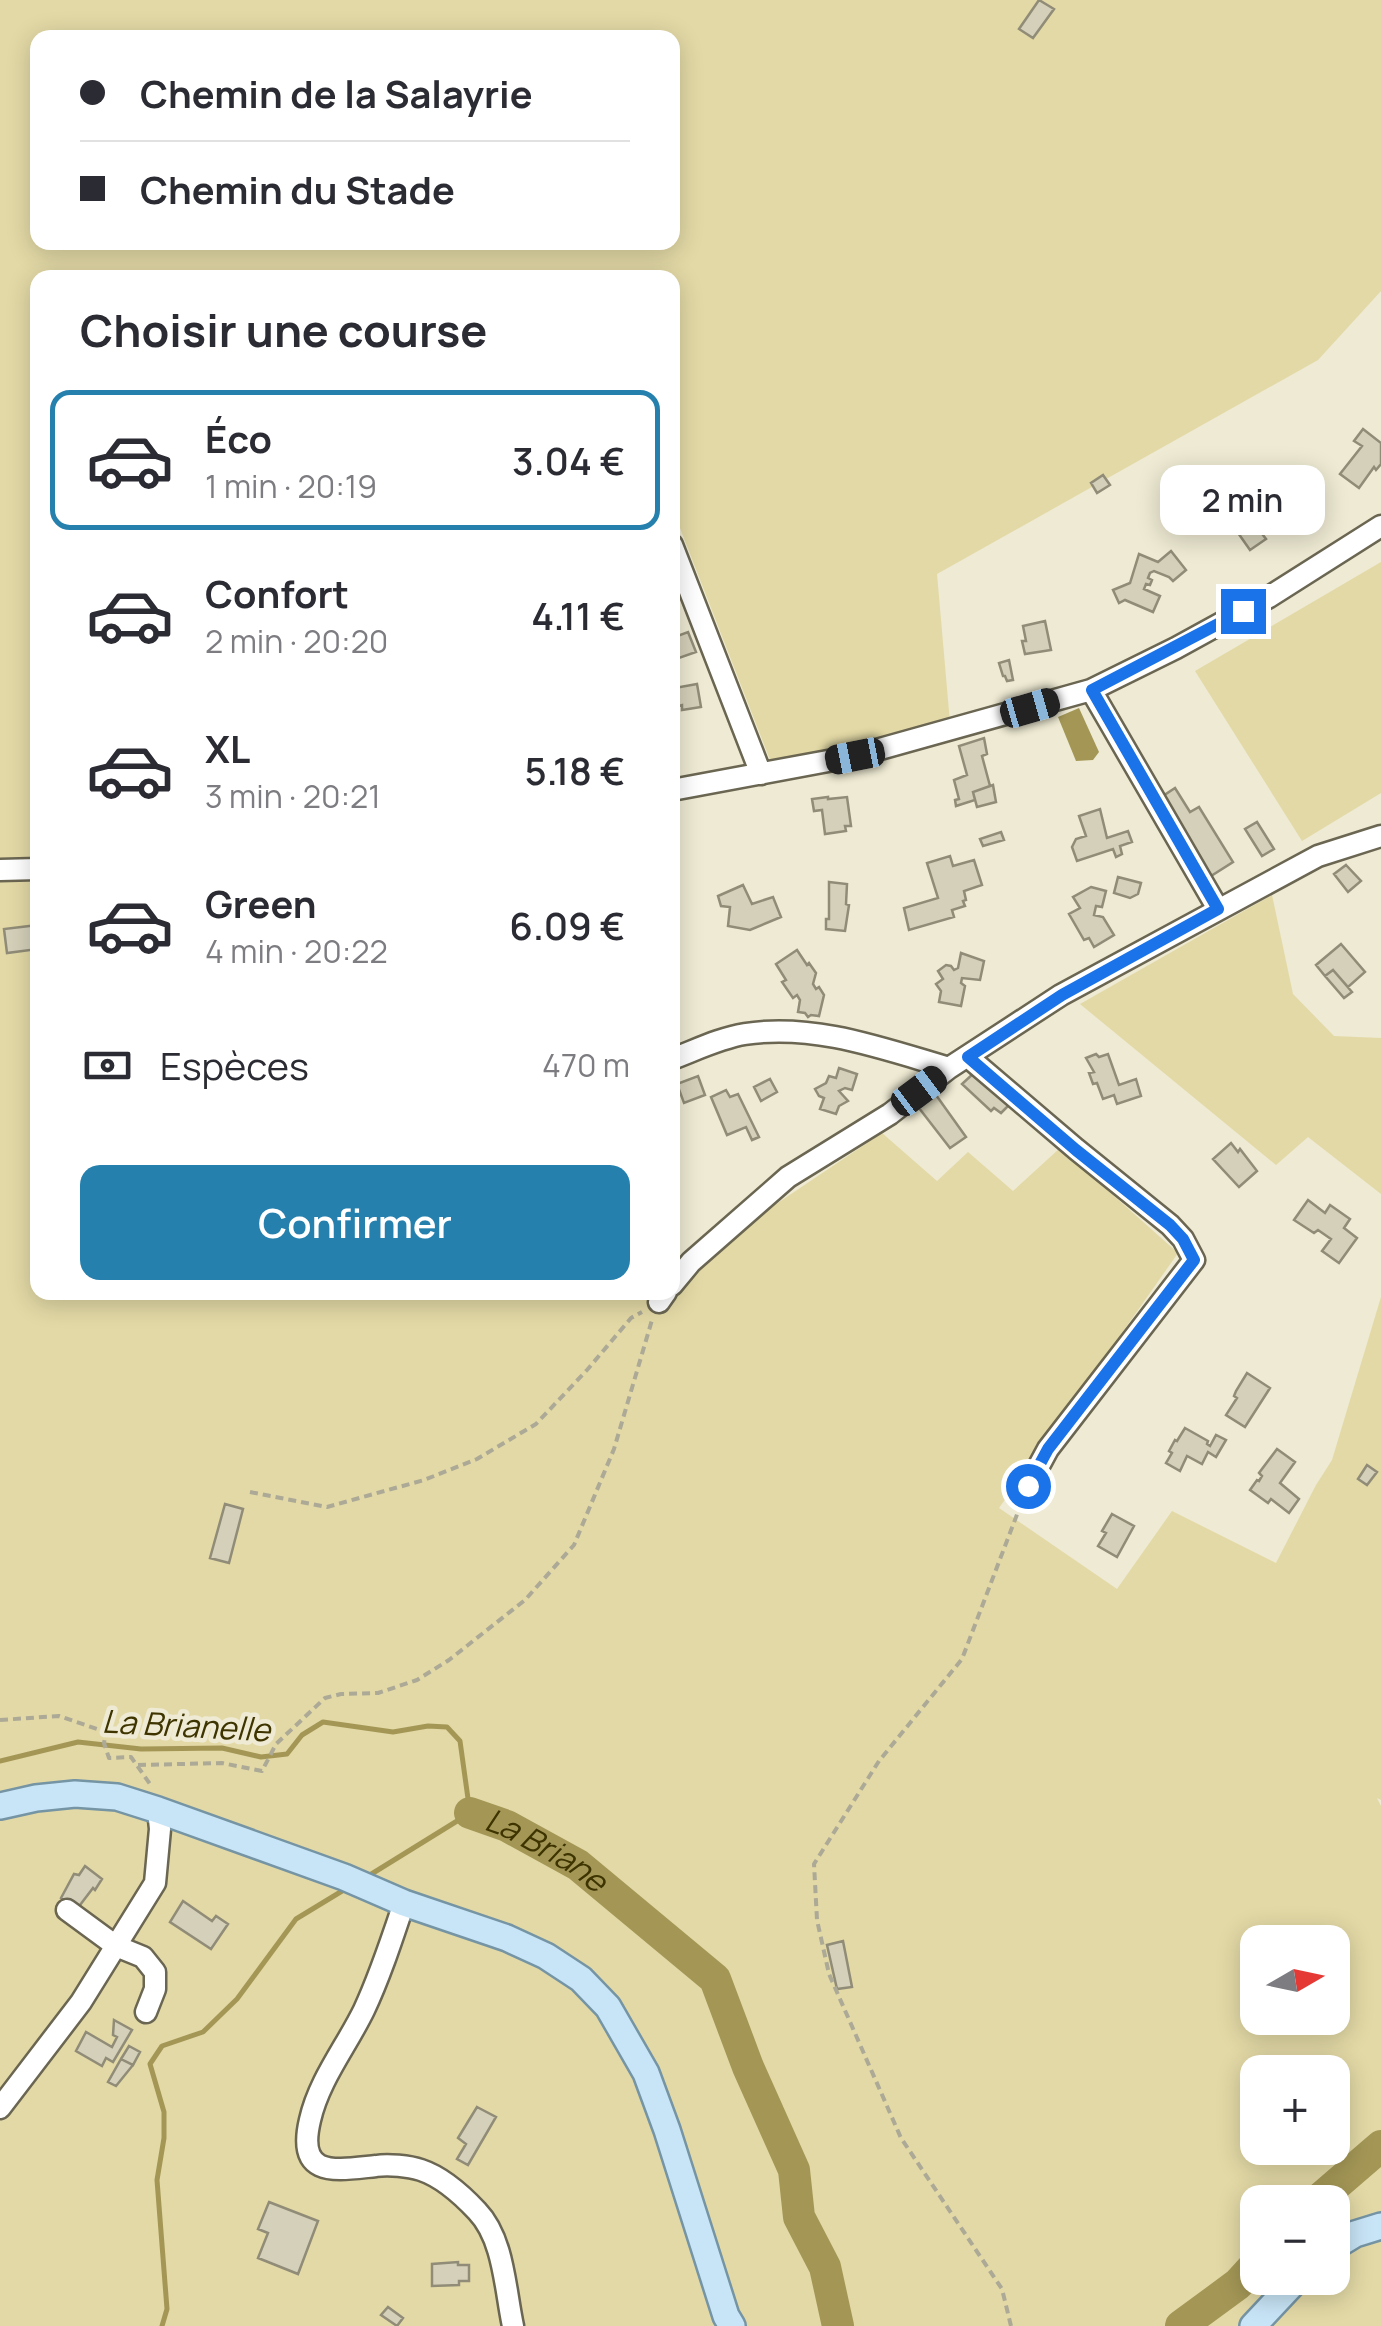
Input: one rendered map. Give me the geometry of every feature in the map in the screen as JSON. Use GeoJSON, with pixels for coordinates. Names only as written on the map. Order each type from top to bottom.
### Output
{"type":"FeatureCollection","features":[{"type":"Feature","properties":{"kind":"main road"},"geometry":{"type":"LineString","coordinates":[[0,1806],[75,1794],[117,1797],[507,1938],[581,1978],[608,2006],[646,2073],[732,2326]]}},
{"type":"Feature","properties":{"kind":"main road"},"geometry":{"type":"LineString","coordinates":[[1350,2237],[1381,2226]]}},
{"type":"Feature","properties":{"kind":"main road"},"geometry":{"type":"LineString","coordinates":[[1253,2326],[1282,2295]]}},
{"type":"Feature","properties":{"kind":"street"},"geometry":{"type":"LineString","coordinates":[[680,789],[855,756],[1092,690],[1268,597],[1381,526]]}},
{"type":"Feature","properties":{"kind":"street"},"geometry":{"type":"LineString","coordinates":[[680,566],[761,774]]}},
{"type":"Feature","properties":{"kind":"street"},"geometry":{"type":"LineString","coordinates":[[1092,690],[1218,909]]}},
{"type":"Feature","properties":{"kind":"street"},"geometry":{"type":"LineString","coordinates":[[680,1275],[780,1176],[890,1114],[958,1062],[1062,995],[1318,856],[1381,836]]}},
{"type":"Feature","properties":{"kind":"street"},"geometry":{"type":"LineString","coordinates":[[0,870],[30,869]]}},
{"type":"Feature","properties":{"kind":"street"},"geometry":{"type":"LineString","coordinates":[[680,1056],[741,1034],[768,1032],[830,1036],[958,1062],[1076,1150],[1183,1239],[1194,1260],[1048,1449],[1028,1486]]}},
{"type":"Feature","properties":{"kind":"street"},"geometry":{"type":"LineString","coordinates":[[0,2108],[81,2002],[155,1883],[158,1810]]}},
{"type":"Feature","properties":{"kind":"street"},"geometry":{"type":"LineString","coordinates":[[392,1898],[363,2012],[322,2084],[309,2122],[308,2146],[312,2159],[324,2169],[380,2165],[420,2170],[445,2183],[480,2213],[496,2244],[512,2326]]}},
{"type":"Feature","properties":{"kind":"street"},"geometry":{"type":"LineString","coordinates":[[67,1910],[116,1946],[143,1957],[155,1972],[146,2012]]}},
{"type":"Feature","properties":{"kind":"path"},"geometry":{"type":"LineString","coordinates":[[250,1492],[327,1507],[424,1480],[478,1459],[536,1424],[630,1318],[658,1300]]}},
{"type":"Feature","properties":{"kind":"path"},"geometry":{"type":"LineString","coordinates":[[0,1720],[59,1716],[106,1732],[104,1743],[109,1758],[132,1757],[138,1765],[222,1763],[262,1771],[276,1744],[325,1698],[378,1693],[417,1680],[449,1660],[525,1600],[574,1545],[614,1449],[644,1341],[662,1300]]}},
{"type":"Feature","properties":{"kind":"path"},"geometry":{"type":"LineString","coordinates":[[1011,2326],[1002,2289],[901,2138],[828,1974],[817,1920],[814,1864],[879,1761],[962,1659],[1028,1486]]}},
{"type":"Feature","properties":{"kind":"shaded area"},"geometry":{"type":"Polygon","coordinates":[[[0,0],[1381,0],[1381,291],[1318,360],[937,574],[950,723],[772,765],[680,528],[680,270],[30,270],[30,1300],[680,1300],[680,1268],[882,1133],[937,1181],[968,1152],[1013,1191],[1060,1148],[1178,1253],[999,1508],[1117,1589],[1172,1511],[1276,1563],[1332,1460],[1381,1297],[1381,1800],[1377,1798],[1381,1806],[1381,2326],[0,2326],[0,0]]]}},
{"type":"Feature","properties":{"kind":"shaded area"},"geometry":{"type":"Polygon","coordinates":[[[1381,562],[1381,793],[1302,841],[1195,671],[1381,562]]]}},
{"type":"Feature","properties":{"kind":"shaded area"},"geometry":{"type":"Polygon","coordinates":[[[1079,708],[1099,752],[1093,760],[1076,761],[1058,717],[1079,708]]]}},
{"type":"Feature","properties":{"kind":"shaded area"},"geometry":{"type":"Polygon","coordinates":[[[1272,895],[1293,994],[1334,1036],[1381,1038],[1381,1194],[1308,1137],[1276,1165],[1080,1004],[1272,895]]]}},
{"type":"Feature","properties":{"kind":"building"},"geometry":{"type":"Polygon","coordinates":[[[1039,0],[1054,9],[1033,38],[1019,29],[1039,0]]]}},
{"type":"Feature","properties":{"kind":"building"},"geometry":{"type":"Polygon","coordinates":[[[1363,429],[1381,443],[1381,464],[1376,470],[1374,467],[1359,488],[1340,474],[1362,446],[1354,441],[1363,429]]]}},
{"type":"Feature","properties":{"kind":"building"},"geometry":{"type":"Polygon","coordinates":[[[1103,475],[1110,485],[1097,493],[1091,483],[1103,475]]]}},
{"type":"Feature","properties":{"kind":"building"},"geometry":{"type":"Polygon","coordinates":[[[1270,502],[1284,521],[1271,531],[1267,526],[1260,531],[1266,539],[1250,550],[1236,530],[1270,502]]]}},
{"type":"Feature","properties":{"kind":"building"},"geometry":{"type":"Polygon","coordinates":[[[1171,551],[1186,570],[1173,581],[1154,571],[1150,573],[1148,578],[1152,580],[1144,589],[1160,596],[1153,612],[1125,600],[1119,603],[1113,590],[1130,583],[1139,554],[1158,562],[1171,551]]]}},
{"type":"Feature","properties":{"kind":"building"},"geometry":{"type":"Polygon","coordinates":[[[1045,621],[1051,650],[1025,654],[1023,626],[1045,621]]]}},
{"type":"Feature","properties":{"kind":"building"},"geometry":{"type":"Polygon","coordinates":[[[688,632],[696,652],[680,658],[680,635],[688,632]]]}},
{"type":"Feature","properties":{"kind":"building"},"geometry":{"type":"Polygon","coordinates":[[[1009,660],[1013,680],[1007,681],[999,663],[1009,660]]]}},
{"type":"Feature","properties":{"kind":"building"},"geometry":{"type":"Polygon","coordinates":[[[697,684],[701,707],[682,710],[680,687],[697,684]]]}},
{"type":"Feature","properties":{"kind":"building"},"geometry":{"type":"Polygon","coordinates":[[[984,738],[987,754],[982,756],[990,786],[973,792],[975,800],[956,806],[955,800],[959,799],[954,780],[967,775],[959,746],[984,738]]]}},
{"type":"Feature","properties":{"kind":"building"},"geometry":{"type":"Polygon","coordinates":[[[993,785],[996,802],[977,807],[973,792],[993,785]]]}},
{"type":"Feature","properties":{"kind":"building"},"geometry":{"type":"Polygon","coordinates":[[[1175,788],[1190,812],[1199,807],[1233,862],[1211,876],[1163,796],[1175,788]]]}},
{"type":"Feature","properties":{"kind":"building"},"geometry":{"type":"Polygon","coordinates":[[[847,797],[851,826],[845,826],[846,831],[825,834],[822,810],[814,811],[812,799],[847,797]]]}},
{"type":"Feature","properties":{"kind":"building"},"geometry":{"type":"Polygon","coordinates":[[[1100,809],[1107,838],[1128,831],[1132,842],[1120,846],[1122,854],[1116,857],[1113,849],[1077,861],[1072,847],[1076,839],[1086,836],[1079,816],[1100,809]]]}},
{"type":"Feature","properties":{"kind":"building"},"geometry":{"type":"Polygon","coordinates":[[[1257,822],[1274,849],[1262,856],[1245,829],[1257,822]]]}},
{"type":"Feature","properties":{"kind":"building"},"geometry":{"type":"Polygon","coordinates":[[[1001,832],[1004,840],[983,846],[980,839],[1001,832]]]}},
{"type":"Feature","properties":{"kind":"building"},"geometry":{"type":"Polygon","coordinates":[[[950,856],[953,866],[974,860],[982,885],[964,891],[965,906],[952,910],[954,917],[909,930],[904,908],[938,898],[927,863],[950,856]]]}},
{"type":"Feature","properties":{"kind":"building"},"geometry":{"type":"Polygon","coordinates":[[[1346,865],[1361,881],[1348,892],[1334,874],[1346,865]]]}},
{"type":"Feature","properties":{"kind":"building"},"geometry":{"type":"Polygon","coordinates":[[[1118,877],[1141,883],[1138,894],[1130,898],[1114,893],[1118,877]]]}},
{"type":"Feature","properties":{"kind":"building"},"geometry":{"type":"Polygon","coordinates":[[[829,882],[847,884],[845,931],[826,929],[829,882]]]}},
{"type":"Feature","properties":{"kind":"building"},"geometry":{"type":"Polygon","coordinates":[[[743,885],[752,904],[773,897],[781,917],[750,930],[728,926],[730,907],[721,906],[718,896],[743,885]]]}},
{"type":"Feature","properties":{"kind":"building"},"geometry":{"type":"Polygon","coordinates":[[[1091,887],[1106,891],[1102,907],[1096,906],[1094,915],[1103,917],[1114,935],[1094,947],[1089,938],[1084,940],[1069,914],[1080,908],[1073,897],[1091,887]]]}},
{"type":"Feature","properties":{"kind":"building"},"geometry":{"type":"Polygon","coordinates":[[[30,926],[30,950],[7,953],[4,929],[30,926]]]}},
{"type":"Feature","properties":{"kind":"building"},"geometry":{"type":"Polygon","coordinates":[[[1341,944],[1365,972],[1348,987],[1333,970],[1325,976],[1316,965],[1341,944]]]}},
{"type":"Feature","properties":{"kind":"building"},"geometry":{"type":"Polygon","coordinates":[[[797,950],[816,973],[813,984],[824,995],[819,1016],[808,1017],[798,1012],[800,1000],[797,995],[793,998],[782,982],[786,980],[776,964],[797,950]]]}},
{"type":"Feature","properties":{"kind":"building"},"geometry":{"type":"Polygon","coordinates":[[[961,953],[984,961],[980,980],[962,978],[965,986],[961,1006],[939,1002],[941,991],[936,984],[943,979],[938,971],[946,965],[958,968],[961,953]]]}},
{"type":"Feature","properties":{"kind":"building"},"geometry":{"type":"Polygon","coordinates":[[[1333,970],[1352,992],[1344,998],[1325,976],[1333,970]]]}},
{"type":"Feature","properties":{"kind":"building"},"geometry":{"type":"Polygon","coordinates":[[[1108,1054],[1119,1085],[1136,1079],[1141,1096],[1117,1104],[1114,1095],[1103,1099],[1097,1083],[1093,1084],[1089,1073],[1094,1072],[1086,1058],[1108,1054]]]}},
{"type":"Feature","properties":{"kind":"building"},"geometry":{"type":"Polygon","coordinates":[[[839,1068],[857,1074],[852,1090],[839,1091],[848,1101],[839,1106],[836,1114],[820,1109],[824,1098],[815,1089],[826,1083],[829,1076],[836,1078],[839,1068]]]}},
{"type":"Feature","properties":{"kind":"building"},"geometry":{"type":"Polygon","coordinates":[[[975,1072],[1010,1104],[1001,1113],[994,1108],[991,1111],[962,1084],[975,1072]]]}},
{"type":"Feature","properties":{"kind":"building"},"geometry":{"type":"Polygon","coordinates":[[[698,1076],[705,1095],[684,1103],[680,1083],[698,1076]]]}},
{"type":"Feature","properties":{"kind":"building"},"geometry":{"type":"Polygon","coordinates":[[[770,1079],[777,1092],[761,1101],[754,1087],[770,1079]]]}},
{"type":"Feature","properties":{"kind":"building"},"geometry":{"type":"Polygon","coordinates":[[[726,1090],[730,1097],[738,1094],[759,1137],[752,1140],[746,1127],[727,1135],[711,1097],[726,1090]]]}},
{"type":"Feature","properties":{"kind":"building"},"geometry":{"type":"Polygon","coordinates":[[[936,1095],[966,1137],[950,1148],[919,1108],[936,1095]]]}},
{"type":"Feature","properties":{"kind":"building"},"geometry":{"type":"Polygon","coordinates":[[[1231,1143],[1257,1171],[1239,1187],[1213,1159],[1231,1143]]]}},
{"type":"Feature","properties":{"kind":"building"},"geometry":{"type":"Polygon","coordinates":[[[1308,1200],[1325,1213],[1330,1205],[1350,1219],[1344,1228],[1357,1238],[1339,1263],[1322,1251],[1331,1239],[1294,1220],[1308,1200]]]}},
{"type":"Feature","properties":{"kind":"building"},"geometry":{"type":"Polygon","coordinates":[[[1247,1373],[1270,1388],[1245,1427],[1226,1415],[1247,1373]]]}},
{"type":"Feature","properties":{"kind":"building"},"geometry":{"type":"Polygon","coordinates":[[[1185,1428],[1210,1446],[1216,1435],[1226,1440],[1216,1457],[1208,1452],[1202,1464],[1187,1456],[1180,1471],[1166,1463],[1172,1453],[1169,1451],[1185,1428]]]}},
{"type":"Feature","properties":{"kind":"building"},"geometry":{"type":"Polygon","coordinates":[[[1277,1449],[1295,1462],[1280,1483],[1299,1499],[1289,1513],[1250,1490],[1277,1449]]]}},
{"type":"Feature","properties":{"kind":"building"},"geometry":{"type":"Polygon","coordinates":[[[1367,1465],[1377,1472],[1367,1485],[1358,1479],[1367,1465]]]}},
{"type":"Feature","properties":{"kind":"building"},"geometry":{"type":"Polygon","coordinates":[[[225,1504],[243,1509],[229,1563],[210,1558],[225,1504]]]}},
{"type":"Feature","properties":{"kind":"building"},"geometry":{"type":"Polygon","coordinates":[[[1112,1514],[1134,1526],[1117,1557],[1098,1546],[1112,1514]]]}},
{"type":"Feature","properties":{"kind":"building"},"geometry":{"type":"Polygon","coordinates":[[[85,1866],[102,1879],[77,1909],[61,1898],[74,1874],[79,1875],[85,1866]]]}},
{"type":"Feature","properties":{"kind":"building"},"geometry":{"type":"Polygon","coordinates":[[[183,1901],[212,1921],[216,1916],[228,1924],[211,1949],[170,1922],[183,1901]]]}},
{"type":"Feature","properties":{"kind":"building"},"geometry":{"type":"Polygon","coordinates":[[[843,1941],[852,1987],[837,1989],[827,1945],[843,1941]]]}},
{"type":"Feature","properties":{"kind":"building"},"geometry":{"type":"Polygon","coordinates":[[[114,2020],[132,2030],[113,2062],[106,2058],[102,2066],[76,2051],[86,2032],[112,2047],[117,2037],[113,2035],[114,2020]]]}},
{"type":"Feature","properties":{"kind":"building"},"geometry":{"type":"Polygon","coordinates":[[[129,2046],[140,2052],[133,2065],[121,2059],[129,2046]]]}},
{"type":"Feature","properties":{"kind":"building"},"geometry":{"type":"Polygon","coordinates":[[[121,2059],[133,2065],[116,2086],[108,2082],[121,2059]]]}},
{"type":"Feature","properties":{"kind":"building"},"geometry":{"type":"Polygon","coordinates":[[[477,2107],[496,2117],[468,2165],[457,2159],[466,2144],[458,2138],[477,2107]]]}},
{"type":"Feature","properties":{"kind":"building"},"geometry":{"type":"Polygon","coordinates":[[[269,2202],[318,2221],[298,2274],[258,2258],[268,2233],[258,2229],[269,2202]]]}},
{"type":"Feature","properties":{"kind":"building"},"geometry":{"type":"Polygon","coordinates":[[[432,2264],[469,2265],[469,2281],[432,2286],[432,2264]]]}},
{"type":"Feature","properties":{"kind":"building"},"geometry":{"type":"Polygon","coordinates":[[[388,2307],[403,2318],[397,2326],[381,2315],[388,2307]]]}},
{"type":"Feature","properties":{"kind":"waterway","name":"La Brianelle"},"geometry":{"type":"LineString","coordinates":[[0,1761],[78,1742],[141,1749],[222,1748],[261,1757],[287,1754],[302,1735],[323,1722],[393,1732],[447,1727],[460,1741],[470,1813],[365,1878]]}},
{"type":"Feature","properties":{"kind":"waterway","name":"La Briane"},"geometry":{"type":"LineString","coordinates":[[470,1813],[507,1826],[578,1865],[715,1979],[748,2067],[794,2170],[799,2217],[825,2267],[838,2326]]}},
{"type":"Feature","properties":{"kind":"waterway","name":"La Briane"},"geometry":{"type":"LineString","coordinates":[[162,2326],[167,2309],[157,2180],[164,2112],[150,2064],[162,2046],[203,2032],[237,1999],[296,1919],[347,1888]]}},
{"type":"Feature","properties":{"kind":"waterway","name":"La Briane"},"geometry":{"type":"LineString","coordinates":[[1336,2185],[1381,2146]]}},
{"type":"Feature","properties":{"kind":"waterway","name":"La Briane"},"geometry":{"type":"LineString","coordinates":[[1181,2326],[1240,2282]]}},
{"type":"Feature","properties":{"kind":"route"},"geometry":{"type":"LineString","coordinates":[[1028,1486],[1048,1449],[1194,1260],[1170,1225],[968,1057],[1062,995],[1218,909],[1092,690],[1243,611]]}}]}
